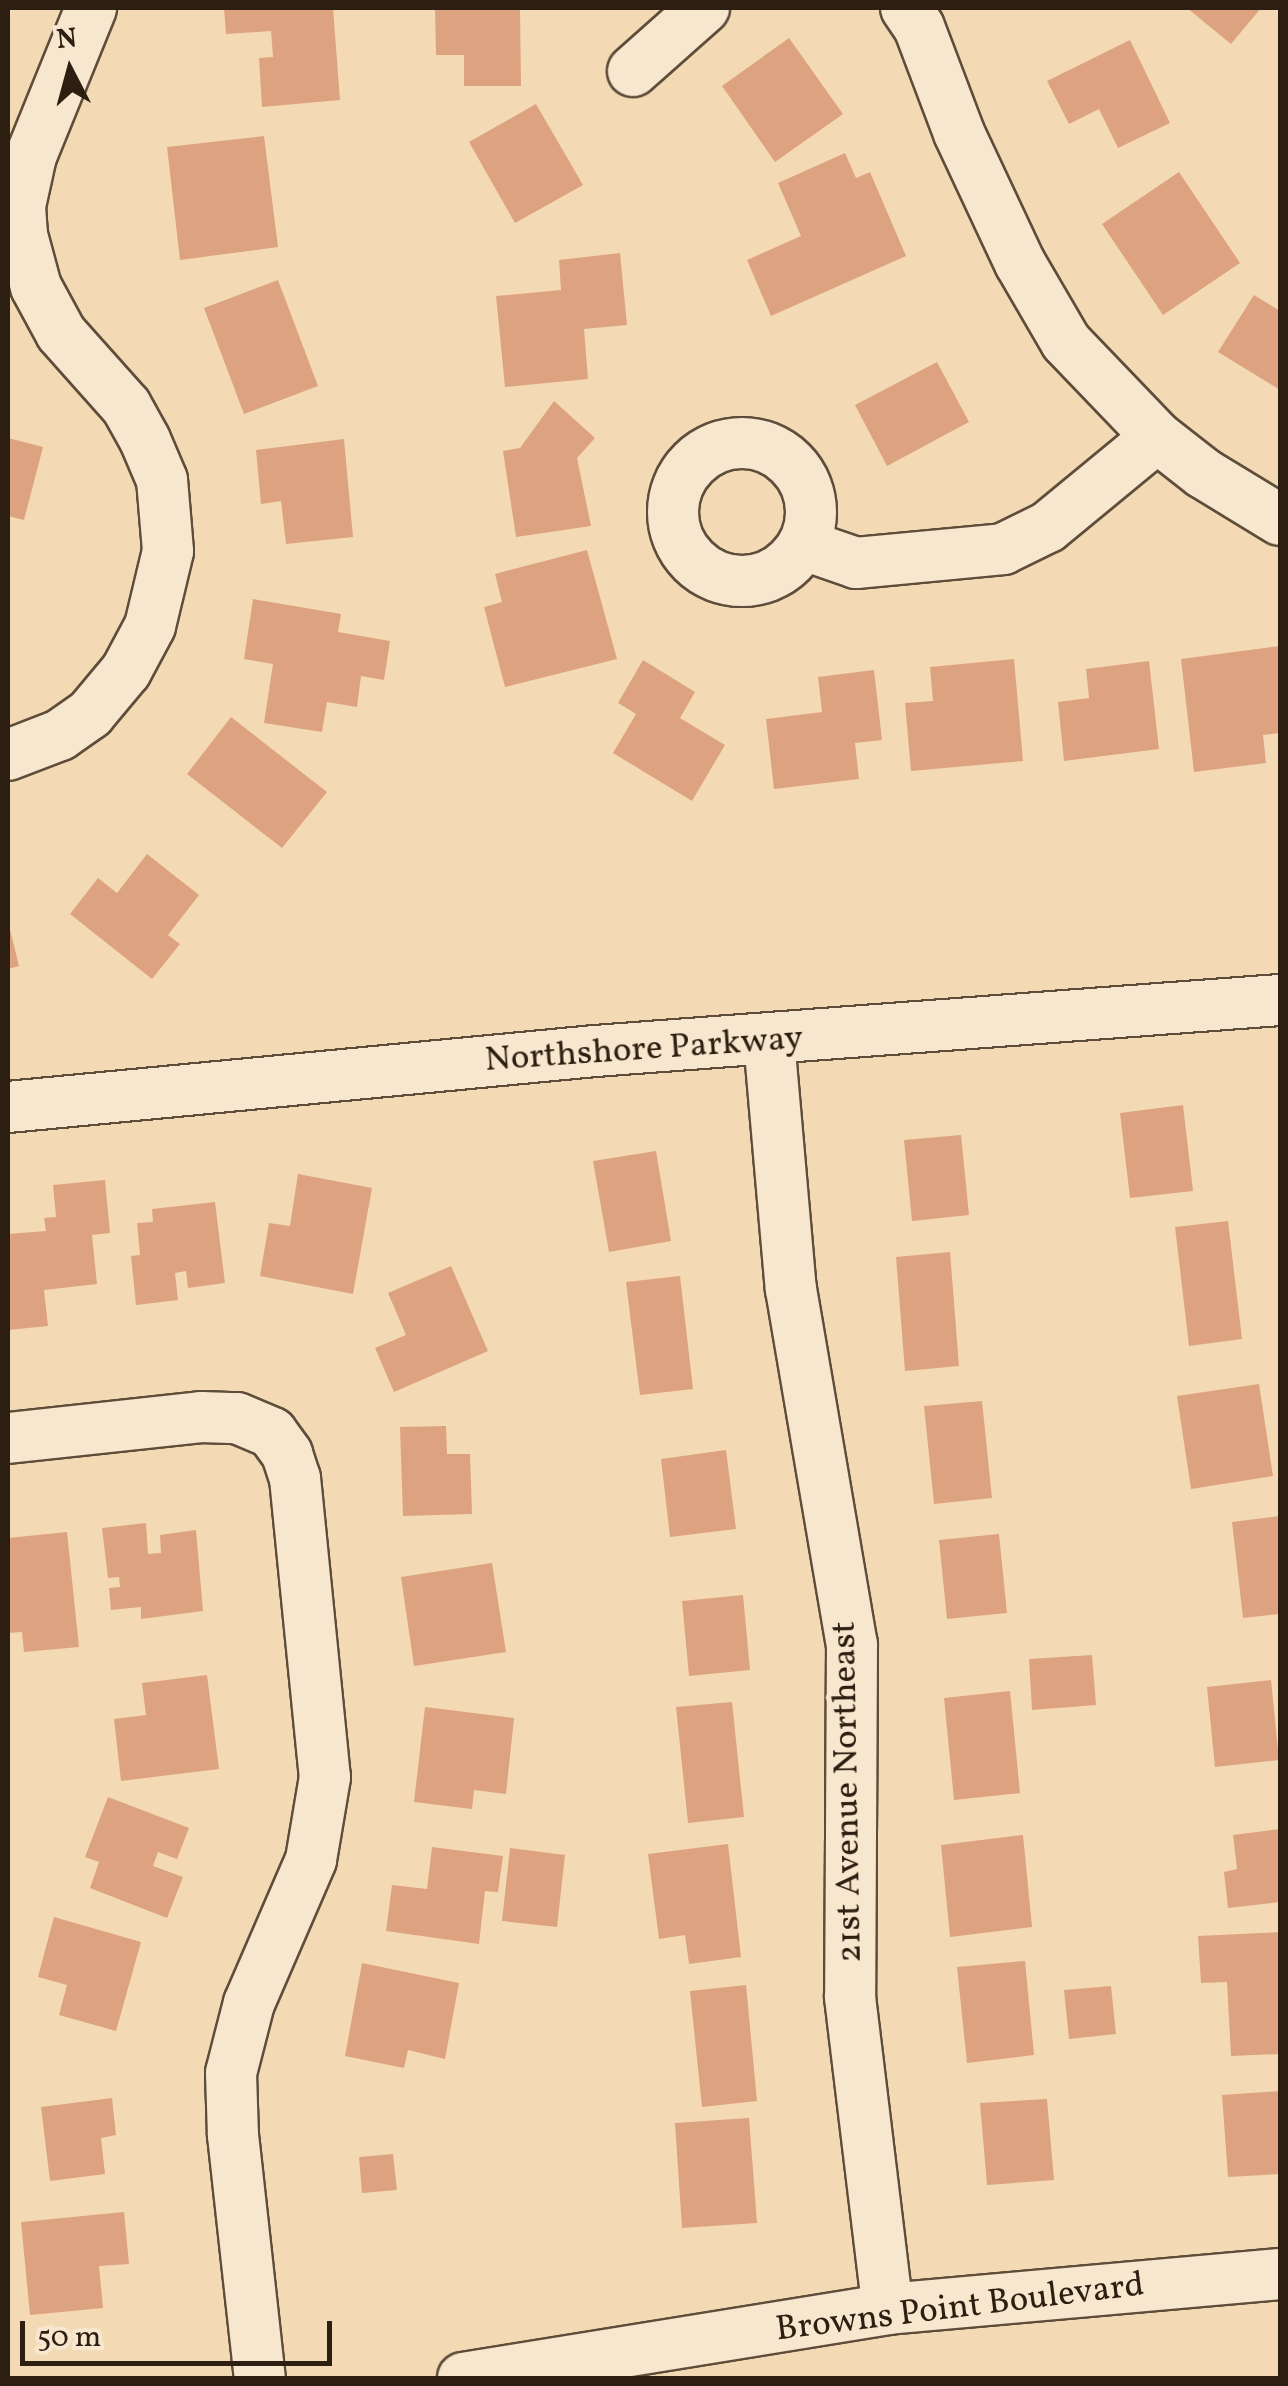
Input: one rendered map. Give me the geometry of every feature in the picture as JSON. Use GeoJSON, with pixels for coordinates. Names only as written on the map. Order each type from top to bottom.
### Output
{"type":"FeatureCollection","features":[{"type":"Feature","properties":{"kind":"street"},"geometry":{"type":"LineString","coordinates":[[8,754],[60,735],[90,714],[126,671],[162,590],[168,550],[162,480],[126,406],[61,333],[36,287],[22,235],[20,206],[30,156],[91,8]]}},
{"type":"Feature","properties":{"kind":"street"},"geometry":{"type":"LineString","coordinates":[[633,71],[704,8]]}},
{"type":"Feature","properties":{"kind":"street"},"geometry":{"type":"LineString","coordinates":[[925,14],[959,133],[1066,342],[1157,438],[1204,473],[1280,520]]}},
{"type":"Feature","properties":{"kind":"street"},"geometry":{"type":"LineString","coordinates":[[804,546],[856,563],[1004,549],[1048,528],[1157,438]]}},
{"type":"Feature","properties":{"kind":"street","name":"Northshore Parkway"},"geometry":{"type":"LineString","coordinates":[[8,1107],[594,1051],[1280,1000]]}},
{"type":"Feature","properties":{"kind":"street","name":"21st Avenue Northeast"},"geometry":{"type":"LineString","coordinates":[[769,1040],[791,1289],[852,1644],[850,1997],[888,2308]]}},
{"type":"Feature","properties":{"kind":"street"},"geometry":{"type":"LineString","coordinates":[[8,1438],[201,1416],[258,1424],[284,1447],[298,1492],[325,1777],[311,1860],[250,2003],[233,2054],[231,2106],[260,2378]]}},
{"type":"Feature","properties":{"kind":"street","name":"Browns Point Boulevard"},"geometry":{"type":"LineString","coordinates":[[463,2378],[888,2308],[1280,2274]]}},
{"type":"Feature","properties":{"kind":"building"},"geometry":{"type":"Polygon","coordinates":[[[224,8],[333,8],[340,100],[262,107],[259,58],[273,57],[271,31],[226,34],[224,8]]]}},
{"type":"Feature","properties":{"kind":"building"},"geometry":{"type":"Polygon","coordinates":[[[435,8],[520,8],[521,86],[464,86],[464,55],[436,55],[435,8]]]}},
{"type":"Feature","properties":{"kind":"building"},"geometry":{"type":"Polygon","coordinates":[[[1187,8],[1261,8],[1231,44],[1187,8]]]}},
{"type":"Feature","properties":{"kind":"building"},"geometry":{"type":"Polygon","coordinates":[[[789,38],[843,114],[775,162],[722,86],[789,38]]]}},
{"type":"Feature","properties":{"kind":"building"},"geometry":{"type":"Polygon","coordinates":[[[1130,40],[1170,123],[1118,148],[1099,109],[1069,124],[1047,81],[1130,40]]]}},
{"type":"Feature","properties":{"kind":"building"},"geometry":{"type":"Polygon","coordinates":[[[536,104],[583,185],[515,223],[469,142],[536,104]]]}},
{"type":"Feature","properties":{"kind":"building"},"geometry":{"type":"Polygon","coordinates":[[[264,136],[278,247],[180,260],[167,147],[264,136]]]}},
{"type":"Feature","properties":{"kind":"building"},"geometry":{"type":"Polygon","coordinates":[[[845,153],[856,178],[870,172],[906,256],[771,316],[747,260],[801,236],[778,183],[845,153]]]}},
{"type":"Feature","properties":{"kind":"building"},"geometry":{"type":"Polygon","coordinates":[[[1179,172],[1240,263],[1163,315],[1102,224],[1179,172]]]}},
{"type":"Feature","properties":{"kind":"building"},"geometry":{"type":"Polygon","coordinates":[[[620,253],[627,325],[584,329],[588,379],[505,387],[496,296],[561,290],[559,260],[620,253]]]}},
{"type":"Feature","properties":{"kind":"building"},"geometry":{"type":"Polygon","coordinates":[[[278,280],[318,386],[244,414],[204,308],[278,280]]]}},
{"type":"Feature","properties":{"kind":"building"},"geometry":{"type":"Polygon","coordinates":[[[1254,295],[1280,311],[1280,390],[1218,352],[1254,295]]]}},
{"type":"Feature","properties":{"kind":"building"},"geometry":{"type":"Polygon","coordinates":[[[937,362],[969,422],[887,466],[855,405],[937,362]]]}},
{"type":"Feature","properties":{"kind":"building"},"geometry":{"type":"Polygon","coordinates":[[[554,401],[595,438],[577,458],[591,526],[516,537],[503,451],[520,448],[554,401]]]}},
{"type":"Feature","properties":{"kind":"building"},"geometry":{"type":"Polygon","coordinates":[[[8,438],[43,447],[24,520],[8,516],[8,438]]]}},
{"type":"Feature","properties":{"kind":"building"},"geometry":{"type":"Polygon","coordinates":[[[344,439],[353,537],[286,544],[281,501],[261,504],[256,450],[344,439]]]}},
{"type":"Feature","properties":{"kind":"building"},"geometry":{"type":"Polygon","coordinates":[[[587,550],[617,659],[505,687],[484,607],[502,602],[495,574],[587,550]]]}},
{"type":"Feature","properties":{"kind":"building"},"geometry":{"type":"Polygon","coordinates":[[[253,599],[341,614],[338,632],[390,641],[384,680],[361,676],[357,707],[327,702],[322,732],[264,723],[273,664],[244,659],[253,599]]]}},
{"type":"Feature","properties":{"kind":"building"},"geometry":{"type":"Polygon","coordinates":[[[1280,646],[1280,733],[1263,735],[1266,763],[1194,772],[1181,659],[1280,646]]]}},
{"type":"Feature","properties":{"kind":"building"},"geometry":{"type":"Polygon","coordinates":[[[1014,659],[1023,761],[911,771],[905,703],[933,701],[930,667],[1014,659]]]}},
{"type":"Feature","properties":{"kind":"building"},"geometry":{"type":"Polygon","coordinates":[[[643,660],[695,692],[680,718],[725,745],[692,801],[613,753],[636,714],[618,703],[643,660]]]}},
{"type":"Feature","properties":{"kind":"building"},"geometry":{"type":"Polygon","coordinates":[[[1149,661],[1159,749],[1064,761],[1058,702],[1089,698],[1086,669],[1149,661]]]}},
{"type":"Feature","properties":{"kind":"building"},"geometry":{"type":"Polygon","coordinates":[[[874,670],[882,740],[855,743],[859,779],[774,789],[766,719],[822,712],[818,677],[874,670]]]}},
{"type":"Feature","properties":{"kind":"building"},"geometry":{"type":"Polygon","coordinates":[[[231,717],[327,792],[282,848],[187,774],[231,717]]]}},
{"type":"Feature","properties":{"kind":"building"},"geometry":{"type":"Polygon","coordinates":[[[147,854],[199,895],[168,935],[180,944],[152,979],[70,914],[98,878],[117,893],[147,854]]]}},
{"type":"Feature","properties":{"kind":"building"},"geometry":{"type":"Polygon","coordinates":[[[8,921],[19,966],[8,969],[8,921]]]}},
{"type":"Feature","properties":{"kind":"building"},"geometry":{"type":"Polygon","coordinates":[[[1183,1105],[1193,1191],[1130,1198],[1120,1113],[1183,1105]]]}},
{"type":"Feature","properties":{"kind":"building"},"geometry":{"type":"Polygon","coordinates":[[[961,1135],[969,1215],[912,1221],[904,1140],[961,1135]]]}},
{"type":"Feature","properties":{"kind":"building"},"geometry":{"type":"Polygon","coordinates":[[[656,1151],[671,1241],[609,1252],[593,1161],[656,1151]]]}},
{"type":"Feature","properties":{"kind":"building"},"geometry":{"type":"Polygon","coordinates":[[[298,1174],[372,1188],[353,1294],[260,1276],[269,1223],[290,1226],[298,1174]]]}},
{"type":"Feature","properties":{"kind":"building"},"geometry":{"type":"Polygon","coordinates":[[[105,1180],[110,1233],[92,1235],[97,1284],[44,1290],[48,1326],[8,1330],[8,1234],[46,1231],[44,1218],[56,1217],[53,1185],[105,1180]]]}},
{"type":"Feature","properties":{"kind":"building"},"geometry":{"type":"Polygon","coordinates":[[[215,1202],[225,1283],[188,1288],[186,1271],[175,1273],[178,1300],[136,1305],[131,1256],[140,1255],[137,1223],[153,1222],[152,1209],[215,1202]]]}},
{"type":"Feature","properties":{"kind":"building"},"geometry":{"type":"Polygon","coordinates":[[[1228,1221],[1242,1339],[1189,1346],[1175,1227],[1228,1221]]]}},
{"type":"Feature","properties":{"kind":"building"},"geometry":{"type":"Polygon","coordinates":[[[950,1252],[959,1366],[905,1371],[896,1257],[950,1252]]]}},
{"type":"Feature","properties":{"kind":"building"},"geometry":{"type":"Polygon","coordinates":[[[451,1266],[488,1351],[394,1392],[375,1348],[406,1335],[388,1293],[451,1266]]]}},
{"type":"Feature","properties":{"kind":"building"},"geometry":{"type":"Polygon","coordinates":[[[680,1276],[693,1389],[640,1395],[626,1282],[680,1276]]]}},
{"type":"Feature","properties":{"kind":"building"},"geometry":{"type":"Polygon","coordinates":[[[1259,1384],[1273,1476],[1191,1489],[1177,1396],[1259,1384]]]}},
{"type":"Feature","properties":{"kind":"building"},"geometry":{"type":"Polygon","coordinates":[[[982,1401],[992,1498],[934,1504],[924,1406],[982,1401]]]}},
{"type":"Feature","properties":{"kind":"building"},"geometry":{"type":"Polygon","coordinates":[[[446,1426],[447,1454],[470,1454],[472,1514],[403,1516],[400,1427],[446,1426]]]}},
{"type":"Feature","properties":{"kind":"building"},"geometry":{"type":"Polygon","coordinates":[[[726,1450],[736,1529],[670,1537],[661,1459],[726,1450]]]}},
{"type":"Feature","properties":{"kind":"building"},"geometry":{"type":"Polygon","coordinates":[[[1280,1516],[1280,1614],[1243,1618],[1232,1522],[1280,1516]]]}},
{"type":"Feature","properties":{"kind":"building"},"geometry":{"type":"Polygon","coordinates":[[[146,1523],[148,1554],[161,1553],[160,1535],[196,1530],[203,1611],[141,1619],[141,1607],[111,1610],[109,1588],[120,1587],[119,1577],[108,1578],[102,1528],[146,1523]]]}},
{"type":"Feature","properties":{"kind":"building"},"geometry":{"type":"Polygon","coordinates":[[[67,1532],[79,1647],[24,1652],[22,1632],[8,1633],[8,1538],[67,1532]]]}},
{"type":"Feature","properties":{"kind":"building"},"geometry":{"type":"Polygon","coordinates":[[[999,1534],[1007,1613],[947,1619],[939,1540],[999,1534]]]}},
{"type":"Feature","properties":{"kind":"building"},"geometry":{"type":"Polygon","coordinates":[[[492,1563],[506,1652],[414,1666],[401,1577],[492,1563]]]}},
{"type":"Feature","properties":{"kind":"building"},"geometry":{"type":"Polygon","coordinates":[[[743,1595],[750,1670],[689,1676],[682,1601],[743,1595]]]}},
{"type":"Feature","properties":{"kind":"building"},"geometry":{"type":"Polygon","coordinates":[[[1092,1655],[1096,1705],[1032,1710],[1029,1659],[1092,1655]]]}},
{"type":"Feature","properties":{"kind":"building"},"geometry":{"type":"Polygon","coordinates":[[[207,1675],[219,1769],[121,1781],[114,1719],[146,1715],[142,1683],[207,1675]]]}},
{"type":"Feature","properties":{"kind":"building"},"geometry":{"type":"Polygon","coordinates":[[[1271,1680],[1279,1760],[1215,1767],[1207,1687],[1271,1680]]]}},
{"type":"Feature","properties":{"kind":"building"},"geometry":{"type":"Polygon","coordinates":[[[1010,1691],[1020,1793],[954,1800],[944,1698],[1010,1691]]]}},
{"type":"Feature","properties":{"kind":"building"},"geometry":{"type":"Polygon","coordinates":[[[732,1702],[744,1817],[688,1823],[676,1707],[732,1702]]]}},
{"type":"Feature","properties":{"kind":"building"},"geometry":{"type":"Polygon","coordinates":[[[425,1707],[514,1718],[506,1794],[474,1790],[472,1809],[414,1802],[425,1707]]]}},
{"type":"Feature","properties":{"kind":"building"},"geometry":{"type":"Polygon","coordinates":[[[108,1797],[189,1828],[177,1859],[158,1852],[153,1866],[183,1877],[167,1918],[90,1888],[99,1862],[85,1857],[108,1797]]]}},
{"type":"Feature","properties":{"kind":"building"},"geometry":{"type":"Polygon","coordinates":[[[1280,1829],[1280,1902],[1228,1908],[1224,1872],[1237,1869],[1233,1835],[1280,1829]]]}},
{"type":"Feature","properties":{"kind":"building"},"geometry":{"type":"Polygon","coordinates":[[[1023,1835],[1032,1927],[950,1937],[941,1845],[1023,1835]]]}},
{"type":"Feature","properties":{"kind":"building"},"geometry":{"type":"Polygon","coordinates":[[[728,1844],[741,1957],[689,1964],[685,1935],[659,1939],[648,1854],[728,1844]]]}},
{"type":"Feature","properties":{"kind":"building"},"geometry":{"type":"Polygon","coordinates":[[[432,1847],[503,1856],[498,1892],[485,1891],[479,1944],[386,1931],[392,1885],[427,1889],[432,1847]]]}},
{"type":"Feature","properties":{"kind":"building"},"geometry":{"type":"Polygon","coordinates":[[[510,1848],[565,1855],[557,1927],[502,1921],[510,1848]]]}},
{"type":"Feature","properties":{"kind":"building"},"geometry":{"type":"Polygon","coordinates":[[[54,1917],[141,1942],[116,2031],[59,2015],[67,1985],[38,1977],[54,1917]]]}},
{"type":"Feature","properties":{"kind":"building"},"geometry":{"type":"Polygon","coordinates":[[[1280,1932],[1280,2054],[1231,2056],[1227,1982],[1201,1983],[1198,1936],[1280,1932]]]}},
{"type":"Feature","properties":{"kind":"building"},"geometry":{"type":"Polygon","coordinates":[[[1025,1961],[1034,2055],[967,2063],[957,1967],[1025,1961]]]}},
{"type":"Feature","properties":{"kind":"building"},"geometry":{"type":"Polygon","coordinates":[[[362,1963],[459,1983],[445,2059],[408,2050],[404,2068],[345,2056],[362,1963]]]}},
{"type":"Feature","properties":{"kind":"building"},"geometry":{"type":"Polygon","coordinates":[[[746,1985],[757,2101],[702,2107],[690,1991],[746,1985]]]}},
{"type":"Feature","properties":{"kind":"building"},"geometry":{"type":"Polygon","coordinates":[[[1111,1986],[1116,2034],[1069,2039],[1064,1990],[1111,1986]]]}},
{"type":"Feature","properties":{"kind":"building"},"geometry":{"type":"Polygon","coordinates":[[[1280,2091],[1280,2174],[1228,2177],[1222,2095],[1280,2091]]]}},
{"type":"Feature","properties":{"kind":"building"},"geometry":{"type":"Polygon","coordinates":[[[112,2098],[116,2135],[101,2138],[105,2174],[50,2181],[41,2107],[112,2098]]]}},
{"type":"Feature","properties":{"kind":"building"},"geometry":{"type":"Polygon","coordinates":[[[1047,2099],[1054,2180],[987,2185],[980,2103],[1047,2099]]]}},
{"type":"Feature","properties":{"kind":"building"},"geometry":{"type":"Polygon","coordinates":[[[749,2118],[757,2223],[682,2228],[675,2123],[749,2118]]]}},
{"type":"Feature","properties":{"kind":"building"},"geometry":{"type":"Polygon","coordinates":[[[393,2154],[397,2190],[362,2193],[359,2157],[393,2154]]]}},
{"type":"Feature","properties":{"kind":"building"},"geometry":{"type":"Polygon","coordinates":[[[124,2212],[129,2264],[99,2266],[103,2308],[30,2315],[21,2222],[124,2212]]]}}]}
